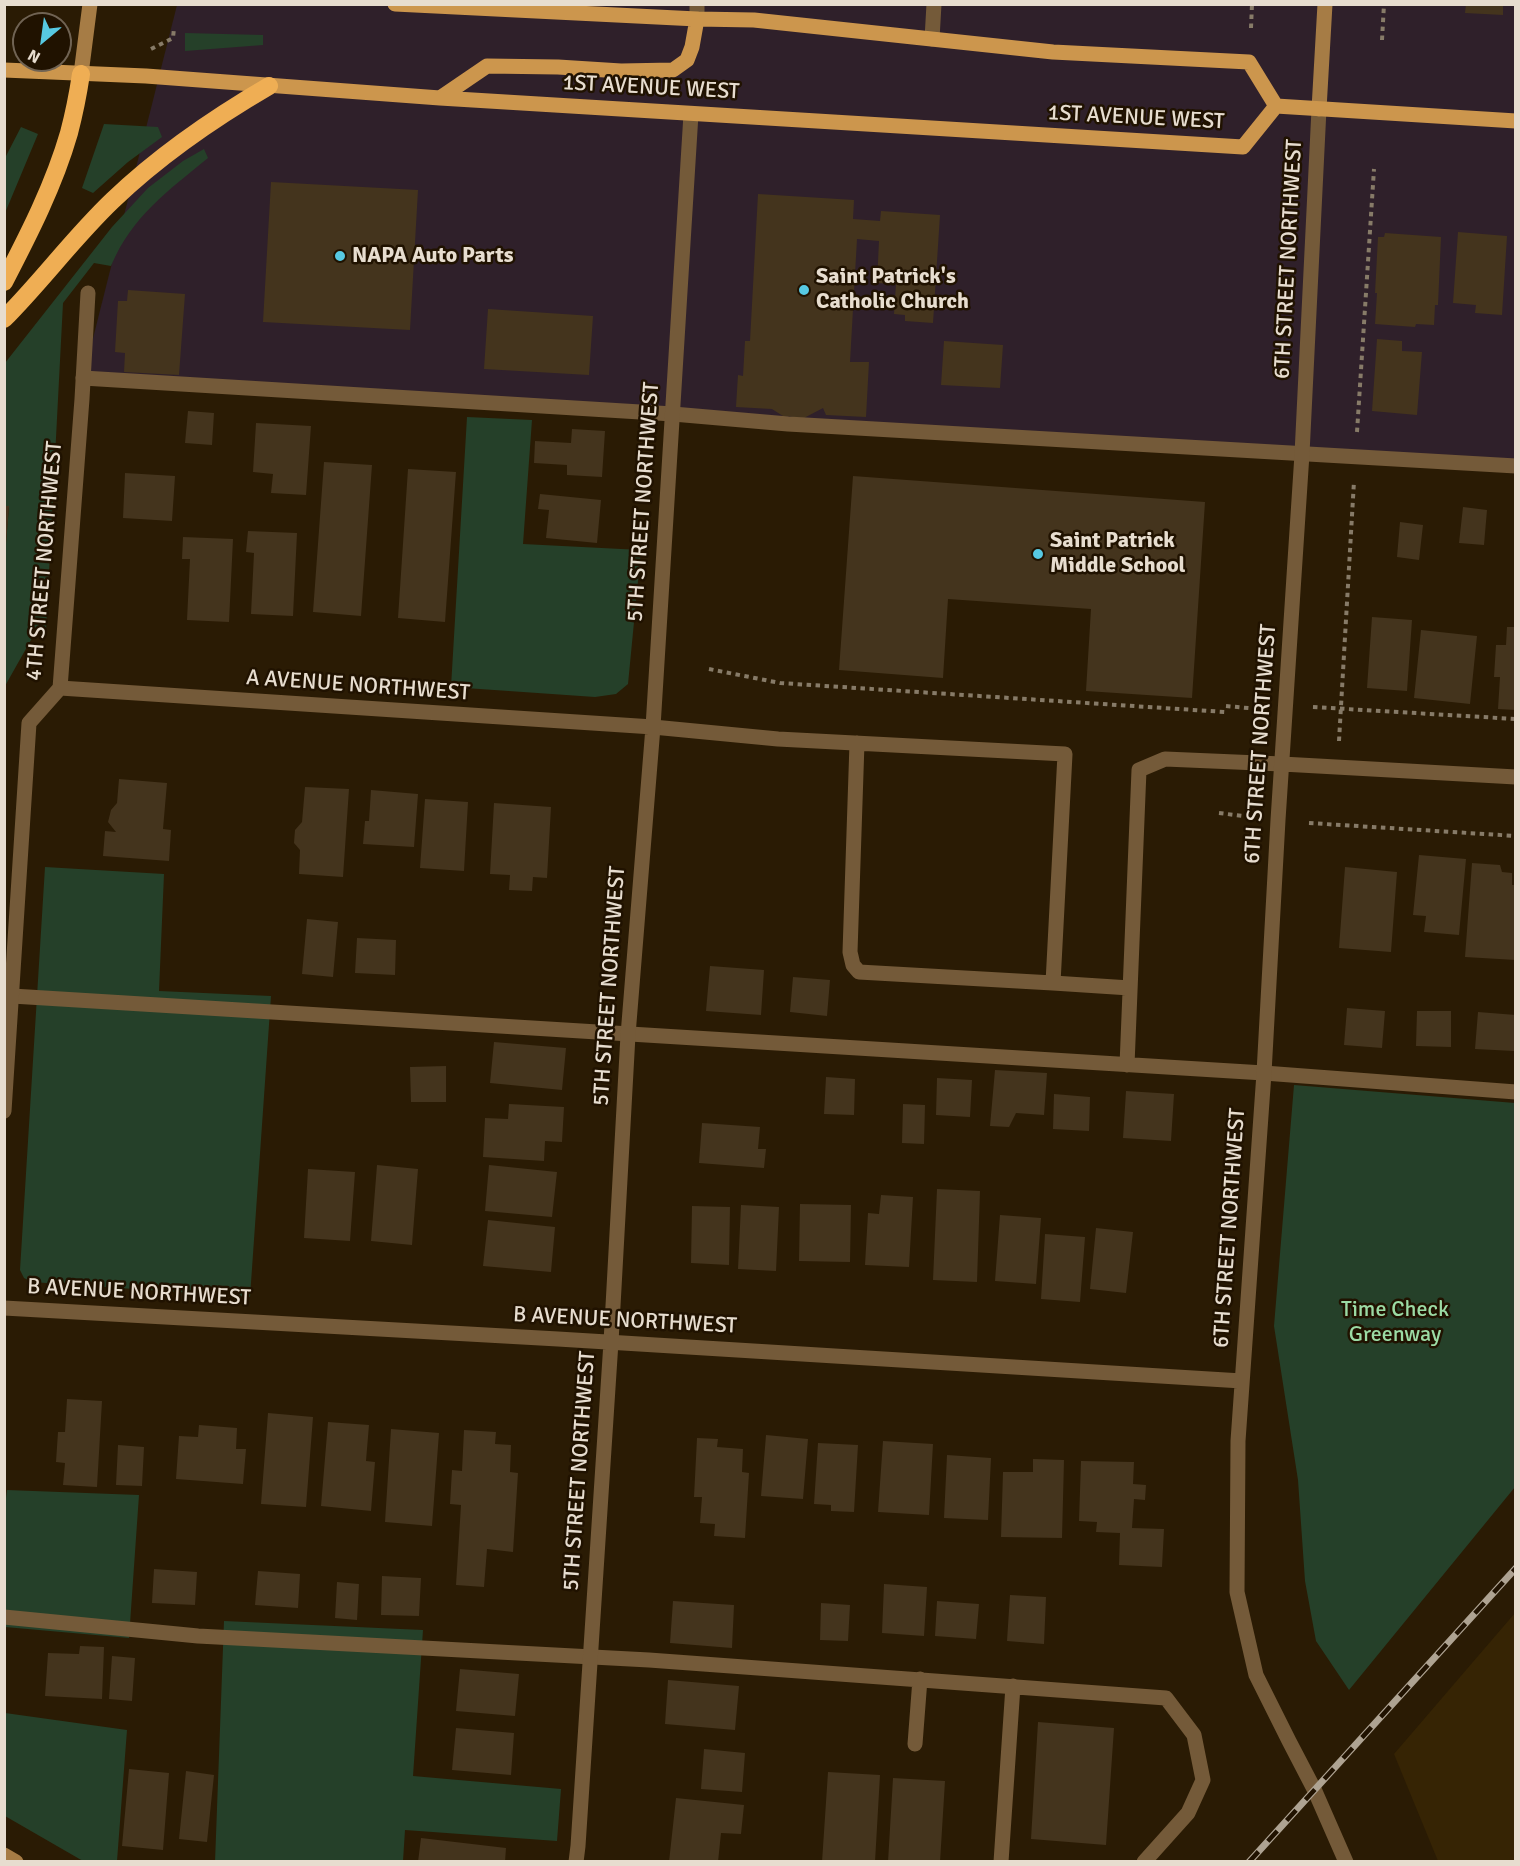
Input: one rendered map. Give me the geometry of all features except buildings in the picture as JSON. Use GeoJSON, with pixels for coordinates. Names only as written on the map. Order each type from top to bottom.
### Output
{"type":"FeatureCollection","features":[{"type":"Feature","properties":{"kind":"highway"},"geometry":{"type":"LineString","coordinates":[[4,282],[29,235],[55,176],[69,133],[81,74]]}},
{"type":"Feature","properties":{"kind":"highway"},"geometry":{"type":"LineString","coordinates":[[4,319],[104,210],[141,174],[235,105],[269,86]]}},
{"type":"Feature","properties":{"kind":"main road"},"geometry":{"type":"LineString","coordinates":[[81,74],[90,4]]}},
{"type":"Feature","properties":{"kind":"main road"},"geometry":{"type":"LineString","coordinates":[[395,4],[697,12],[1053,52],[1249,62],[1276,106],[1515,121]]}},
{"type":"Feature","properties":{"kind":"main road"},"geometry":{"type":"LineString","coordinates":[[1319,109],[1325,4]]}},
{"type":"Feature","properties":{"kind":"main road"},"geometry":{"type":"LineString","coordinates":[[440,98],[487,66],[621,71],[673,70],[687,60],[692,47],[697,12]]}},
{"type":"Feature","properties":{"kind":"main road","name":"1ST AVENUE WEST"},"geometry":{"type":"LineString","coordinates":[[4,70],[146,76],[440,98],[1243,147],[1276,106]]}},
{"type":"Feature","properties":{"kind":"main road"},"geometry":{"type":"LineString","coordinates":[[4,1855],[16,1862]]}},
{"type":"Feature","properties":{"kind":"street"},"geometry":{"type":"LineString","coordinates":[[932,39],[934,4]]}},
{"type":"Feature","properties":{"kind":"street","name":"6TH STREET NORTHWEST"},"geometry":{"type":"LineString","coordinates":[[1319,109],[1302,454],[1264,1073],[1238,1441],[1237,1592],[1256,1675],[1314,1789],[1346,1862]]}},
{"type":"Feature","properties":{"kind":"street","name":"5TH STREET NORTHWEST"},"geometry":{"type":"LineString","coordinates":[[576,1862],[628,1035],[653,727],[691,114]]}},
{"type":"Feature","properties":{"kind":"street","name":"4TH STREET NORTHWEST"},"geometry":{"type":"LineString","coordinates":[[4,1111],[29,723],[60,688],[88,293]]}},
{"type":"Feature","properties":{"kind":"street"},"geometry":{"type":"LineString","coordinates":[[83,378],[673,414],[788,424],[1515,466]]}},
{"type":"Feature","properties":{"kind":"street","name":"A AVENUE NORTHWEST"},"geometry":{"type":"LineString","coordinates":[[60,688],[653,727],[778,739],[1065,754],[1053,982]]}},
{"type":"Feature","properties":{"kind":"street"},"geometry":{"type":"LineString","coordinates":[[857,743],[850,952],[853,965],[859,972],[1130,988]]}},
{"type":"Feature","properties":{"kind":"street"},"geometry":{"type":"LineString","coordinates":[[1127,1065],[1139,770],[1165,759],[1515,777]]}},
{"type":"Feature","properties":{"kind":"street"},"geometry":{"type":"LineString","coordinates":[[12,996],[1264,1073],[1515,1092]]}},
{"type":"Feature","properties":{"kind":"street","name":"B AVENUE NORTHWEST"},"geometry":{"type":"LineString","coordinates":[[4,1308],[1242,1381]]}},
{"type":"Feature","properties":{"kind":"street"},"geometry":{"type":"LineString","coordinates":[[4,1617],[198,1636],[590,1656],[1166,1698],[1194,1735],[1203,1780],[1188,1814],[1144,1862]]}},
{"type":"Feature","properties":{"kind":"street"},"geometry":{"type":"LineString","coordinates":[[915,1744],[920,1679]]}},
{"type":"Feature","properties":{"kind":"street"},"geometry":{"type":"LineString","coordinates":[[1001,1862],[1013,1686]]}},
{"type":"Feature","properties":{"kind":"path"},"geometry":{"type":"LineString","coordinates":[[1251,28],[1252,4]]}},
{"type":"Feature","properties":{"kind":"path"},"geometry":{"type":"LineString","coordinates":[[1382,40],[1384,4]]}},
{"type":"Feature","properties":{"kind":"path"},"geometry":{"type":"LineString","coordinates":[[151,58],[151,49],[173,38],[174,28]]}},
{"type":"Feature","properties":{"kind":"path"},"geometry":{"type":"LineString","coordinates":[[709,669],[780,683],[1225,712]]}},
{"type":"Feature","properties":{"kind":"path"},"geometry":{"type":"LineString","coordinates":[[1226,706],[1258,708]]}},
{"type":"Feature","properties":{"kind":"path"},"geometry":{"type":"LineString","coordinates":[[1313,707],[1515,719]]}},
{"type":"Feature","properties":{"kind":"path"},"geometry":{"type":"LineString","coordinates":[[1219,813],[1251,817]]}},
{"type":"Feature","properties":{"kind":"path"},"geometry":{"type":"LineString","coordinates":[[1309,823],[1515,836]]}},
{"type":"Feature","properties":{"kind":"shaded area"},"geometry":{"type":"Polygon","coordinates":[[[177,5],[1515,5],[1515,465],[83,378],[177,5]]]}},
{"type":"Feature","properties":{"kind":"shaded area"},"geometry":{"type":"Polygon","coordinates":[[[1515,1613],[1515,1861],[1438,1861],[1394,1754],[1515,1613]]]}},
{"type":"Feature","properties":{"kind":"green space"},"geometry":{"type":"Polygon","coordinates":[[[185,33],[263,35],[263,45],[185,51],[185,33]]]}},
{"type":"Feature","properties":{"kind":"green space"},"geometry":{"type":"Polygon","coordinates":[[[104,124],[158,127],[162,137],[128,162],[93,193],[82,188],[104,124]]]}},
{"type":"Feature","properties":{"kind":"green space"},"geometry":{"type":"Polygon","coordinates":[[[21,127],[38,134],[5,213],[5,158],[21,127]]]}},
{"type":"Feature","properties":{"kind":"green space"},"geometry":{"type":"Polygon","coordinates":[[[204,149],[208,158],[165,193],[140,219],[129,233],[111,266],[94,263],[63,303],[46,630],[36,631],[5,686],[4,565],[9,507],[4,506],[5,363],[112,227],[148,188],[183,161],[204,149]]]}},
{"type":"Feature","properties":{"kind":"green space"},"geometry":{"type":"Polygon","coordinates":[[[467,417],[532,420],[523,544],[641,550],[628,684],[616,694],[595,697],[451,687],[467,417]]]}},
{"type":"Feature","properties":{"kind":"green space"},"geometry":{"type":"Polygon","coordinates":[[[45,867],[164,874],[159,991],[271,996],[250,1297],[32,1282],[24,1278],[20,1270],[45,867]]]}},
{"type":"Feature","properties":{"kind":"green space","name":"Time Check Greenway"},"geometry":{"type":"Polygon","coordinates":[[[1294,1085],[1515,1103],[1515,1487],[1349,1690],[1316,1641],[1305,1581],[1298,1480],[1274,1326],[1294,1085]]]}},
{"type":"Feature","properties":{"kind":"green space"},"geometry":{"type":"Polygon","coordinates":[[[7,1490],[139,1495],[129,1638],[5,1627],[4,1515],[7,1490]]]}},
{"type":"Feature","properties":{"kind":"green space"},"geometry":{"type":"Polygon","coordinates":[[[224,1621],[423,1630],[413,1776],[561,1789],[557,1841],[405,1830],[403,1861],[215,1862],[224,1621]]]}},
{"type":"Feature","properties":{"kind":"green space"},"geometry":{"type":"Polygon","coordinates":[[[5,1713],[127,1730],[117,1861],[83,1861],[5,1816],[5,1713]]]}},
{"type":"Feature","properties":{"kind":"railway"},"geometry":{"type":"LineString","coordinates":[[1249,1862],[1516,1568]]}},
{"type":"Feature","properties":{"kind":"place","name":"NAPA Auto Parts"},"geometry":{"type":"Point","coordinates":[340,256]}},
{"type":"Feature","properties":{"kind":"place","name":"Saint Patrick's Catholic Church"},"geometry":{"type":"Point","coordinates":[804,290]}},
{"type":"Feature","properties":{"kind":"place","name":"Saint Patrick Middle School"},"geometry":{"type":"Point","coordinates":[1038,554]}}]}
